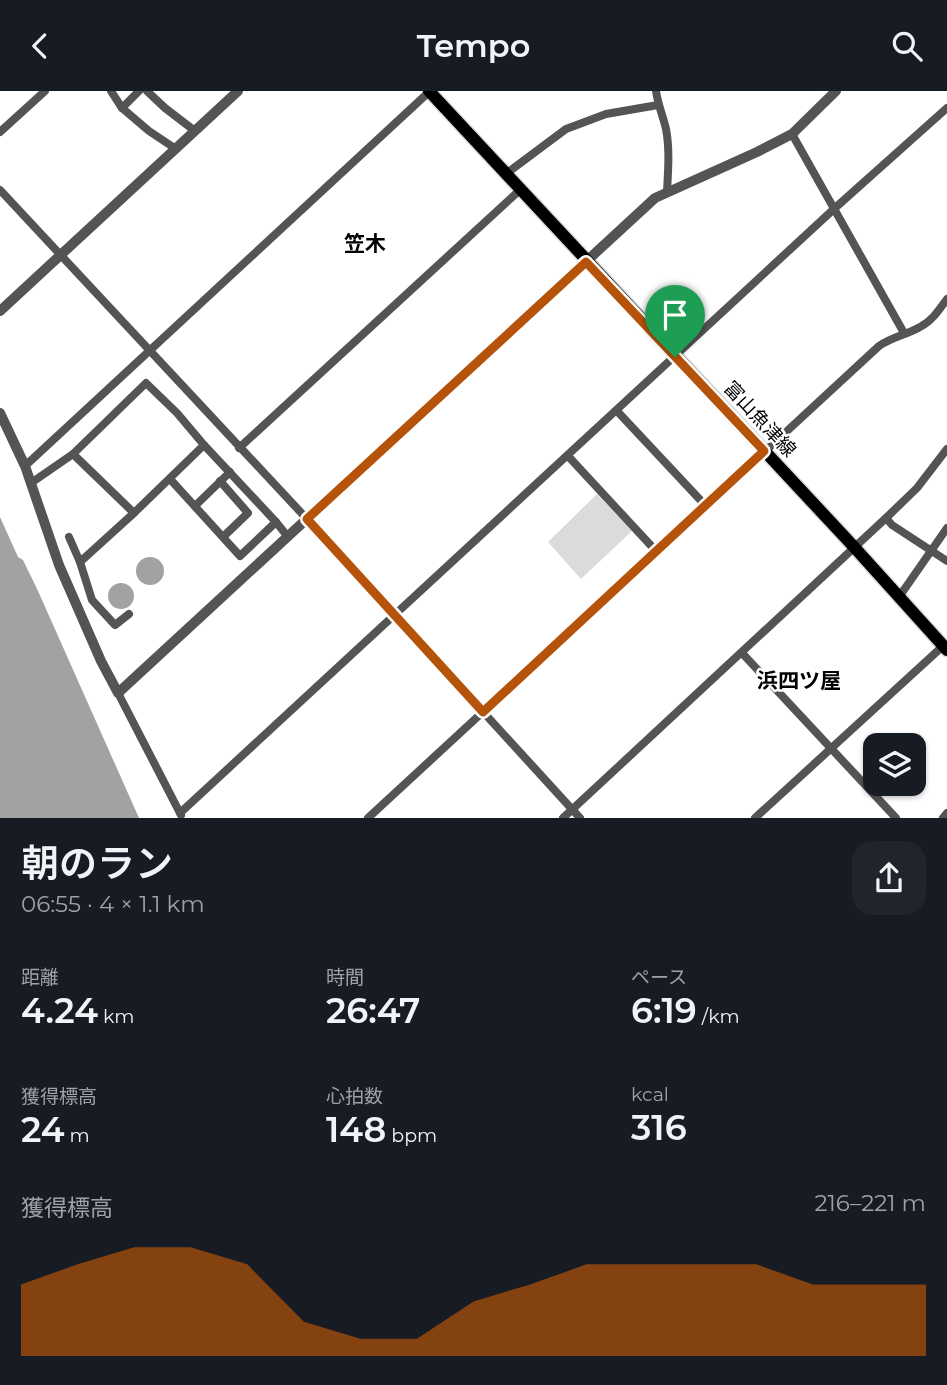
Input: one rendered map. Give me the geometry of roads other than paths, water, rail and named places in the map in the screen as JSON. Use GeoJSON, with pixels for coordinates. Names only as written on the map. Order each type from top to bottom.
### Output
{"type":"FeatureCollection","features":[{"type":"Feature","properties":{"kind":"main road","name":"富山魚津線"},"geometry":{"type":"LineString","coordinates":[[430,91],[945,648]]}},
{"type":"Feature","properties":{"kind":"street"},"geometry":{"type":"LineString","coordinates":[[0,132],[45,91]]}},
{"type":"Feature","properties":{"kind":"street"},"geometry":{"type":"LineString","coordinates":[[111,91],[122,108],[176,149]]}},
{"type":"Feature","properties":{"kind":"street"},"geometry":{"type":"LineString","coordinates":[[122,108],[139,91]]}},
{"type":"Feature","properties":{"kind":"street"},"geometry":{"type":"LineString","coordinates":[[146,91],[195,131]]}},
{"type":"Feature","properties":{"kind":"street"},"geometry":{"type":"LineString","coordinates":[[0,311],[238,91]]}},
{"type":"Feature","properties":{"kind":"street"},"geometry":{"type":"LineString","coordinates":[[25,466],[430,91]]}},
{"type":"Feature","properties":{"kind":"street"},"geometry":{"type":"LineString","coordinates":[[656,91],[666,129],[667,192]]}},
{"type":"Feature","properties":{"kind":"street"},"geometry":{"type":"LineString","coordinates":[[118,693],[655,198],[792,134],[836,91]]}},
{"type":"Feature","properties":{"kind":"street"},"geometry":{"type":"LineString","coordinates":[[507,173],[566,129],[606,114],[658,105]]}},
{"type":"Feature","properties":{"kind":"street"},"geometry":{"type":"LineString","coordinates":[[0,413],[25,466],[59,565],[101,661],[181,816],[947,107]]}},
{"type":"Feature","properties":{"kind":"street"},"geometry":{"type":"LineString","coordinates":[[792,134],[904,333]]}},
{"type":"Feature","properties":{"kind":"street"},"geometry":{"type":"LineString","coordinates":[[239,447],[521,189]]}},
{"type":"Feature","properties":{"kind":"street"},"geometry":{"type":"LineString","coordinates":[[0,190],[151,350],[580,818]]}},
{"type":"Feature","properties":{"kind":"street"},"geometry":{"type":"LineString","coordinates":[[368,818],[879,346],[919,328],[933,318],[947,299]]}},
{"type":"Feature","properties":{"kind":"street"},"geometry":{"type":"LineString","coordinates":[[31,483],[73,454],[146,383],[259,502],[288,537]]}},
{"type":"Feature","properties":{"kind":"street"},"geometry":{"type":"LineString","coordinates":[[617,411],[705,505]]}},
{"type":"Feature","properties":{"kind":"street"},"geometry":{"type":"LineString","coordinates":[[79,562],[204,445]]}},
{"type":"Feature","properties":{"kind":"street"},"geometry":{"type":"LineString","coordinates":[[564,818],[855,548],[917,488],[947,449]]}},
{"type":"Feature","properties":{"kind":"street"},"geometry":{"type":"LineString","coordinates":[[73,454],[134,513]]}},
{"type":"Feature","properties":{"kind":"street"},"geometry":{"type":"LineString","coordinates":[[568,456],[656,551]]}},
{"type":"Feature","properties":{"kind":"street"},"geometry":{"type":"LineString","coordinates":[[938,461],[947,466]]}},
{"type":"Feature","properties":{"kind":"street"},"geometry":{"type":"LineString","coordinates":[[195,506],[230,472]]}},
{"type":"Feature","properties":{"kind":"street"},"geometry":{"type":"LineString","coordinates":[[170,479],[240,556],[276,522]]}},
{"type":"Feature","properties":{"kind":"street"},"geometry":{"type":"LineString","coordinates":[[220,481],[248,513]]}},
{"type":"Feature","properties":{"kind":"street"},"geometry":{"type":"LineString","coordinates":[[223,537],[259,502]]}},
{"type":"Feature","properties":{"kind":"street"},"geometry":{"type":"LineString","coordinates":[[886,518],[892,525],[947,561]]}},
{"type":"Feature","properties":{"kind":"street"},"geometry":{"type":"LineString","coordinates":[[899,597],[947,529]]}},
{"type":"Feature","properties":{"kind":"street"},"geometry":{"type":"LineString","coordinates":[[69,537],[92,600],[115,625],[129,614]]}},
{"type":"Feature","properties":{"kind":"street"},"geometry":{"type":"LineString","coordinates":[[755,818],[945,648]]}},
{"type":"Feature","properties":{"kind":"street"},"geometry":{"type":"LineString","coordinates":[[742,653],[896,818]]}},
{"type":"Feature","properties":{"kind":"street"},"geometry":{"type":"LineString","coordinates":[[943,818],[947,813]]}},
{"type":"Feature","properties":{"kind":"district","name":"笠木"},"geometry":{"type":"Point","coordinates":[365,243]}},
{"type":"Feature","properties":{"kind":"district","name":"浜四ツ屋"},"geometry":{"type":"Point","coordinates":[799,680]}}]}
